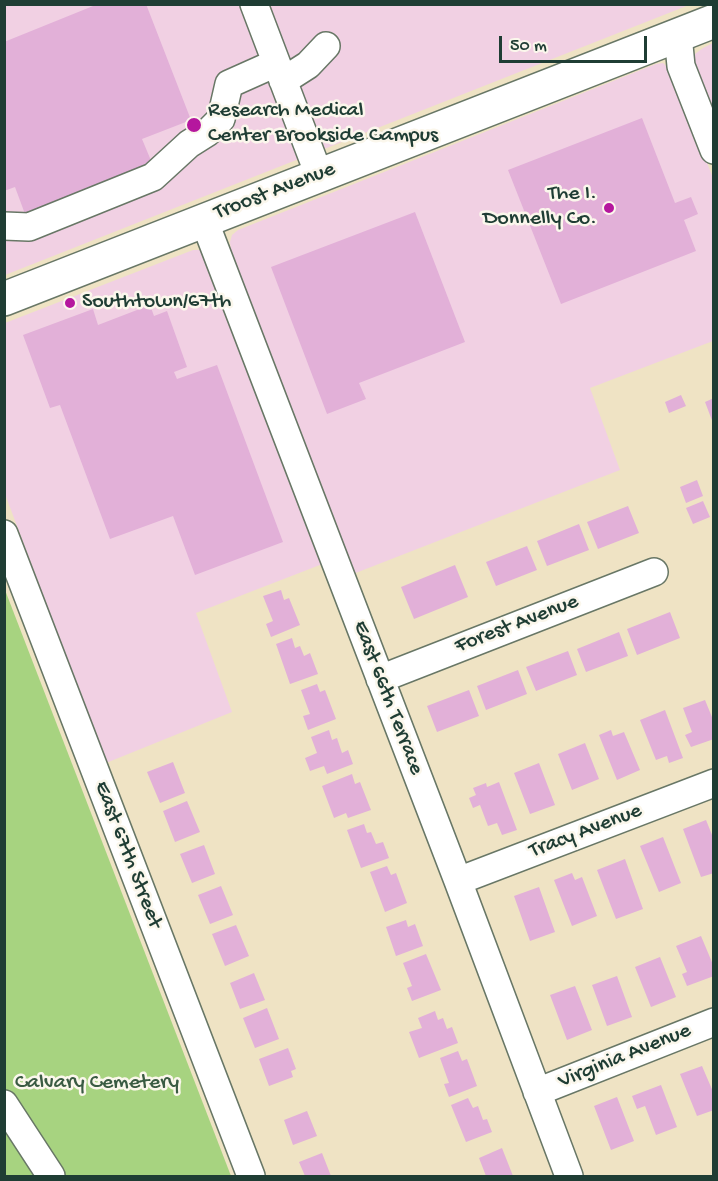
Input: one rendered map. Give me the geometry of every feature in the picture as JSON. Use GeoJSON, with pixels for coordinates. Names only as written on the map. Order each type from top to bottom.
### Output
{"type":"FeatureCollection","features":[{"type":"Feature","properties":{"kind":"main road","name":"Troost Avenue"},"geometry":{"type":"LineString","coordinates":[[4,299],[714,21]]}},
{"type":"Feature","properties":{"kind":"street"},"geometry":{"type":"LineString","coordinates":[[254,4],[319,175]]}},
{"type":"Feature","properties":{"kind":"street"},"geometry":{"type":"LineString","coordinates":[[678,34],[681,66],[714,150]]}},
{"type":"Feature","properties":{"kind":"street"},"geometry":{"type":"LineString","coordinates":[[4,226],[29,227],[153,177],[221,119],[229,84],[308,65],[326,46]]}},
{"type":"Feature","properties":{"kind":"street","name":"East 66th Terrace"},"geometry":{"type":"LineString","coordinates":[[204,220],[458,881],[568,1176]]}},
{"type":"Feature","properties":{"kind":"street","name":"East 67th Street"},"geometry":{"type":"LineString","coordinates":[[4,534],[251,1176]]}},
{"type":"Feature","properties":{"kind":"street","name":"Forest Avenue"},"geometry":{"type":"LineString","coordinates":[[380,679],[654,572]]}},
{"type":"Feature","properties":{"kind":"street","name":"Tracy Avenue"},"geometry":{"type":"LineString","coordinates":[[458,881],[714,783]]}},
{"type":"Feature","properties":{"kind":"street","name":"Virginia Avenue"},"geometry":{"type":"LineString","coordinates":[[537,1092],[714,1022]]}},
{"type":"Feature","properties":{"kind":"street"},"geometry":{"type":"LineString","coordinates":[[4,1104],[51,1176]]}},
{"type":"Feature","properties":{"kind":"shaded area","name":"Research Medical Center Brookside Campus"},"geometry":{"type":"Polygon","coordinates":[[[5,5],[689,5],[5,275],[5,5]]]}},
{"type":"Feature","properties":{"kind":"shaded area"},"geometry":{"type":"Polygon","coordinates":[[[713,43],[713,115],[693,61],[695,54],[713,43]]]}},
{"type":"Feature","properties":{"kind":"shaded area"},"geometry":{"type":"Polygon","coordinates":[[[663,63],[671,71],[713,178],[713,341],[590,388],[620,470],[353,574],[231,251],[232,235],[238,230],[663,63]]]}},
{"type":"Feature","properties":{"kind":"shaded area"},"geometry":{"type":"Polygon","coordinates":[[[193,250],[201,250],[204,253],[325,563],[196,613],[232,712],[106,763],[5,494],[5,323],[193,250]]]}},
{"type":"Feature","properties":{"kind":"green space","name":"Calvary Cemetery"},"geometry":{"type":"Polygon","coordinates":[[[5,590],[231,1176],[5,1176],[5,590]]]}},
{"type":"Feature","properties":{"kind":"building"},"geometry":{"type":"Polygon","coordinates":[[[98,4],[146,4],[191,120],[142,139],[152,163],[25,214],[15,187],[4,191],[4,42],[98,4]]]}},
{"type":"Feature","properties":{"kind":"building","name":"The I. Donnelly Co."},"geometry":{"type":"Polygon","coordinates":[[[642,118],[675,203],[691,197],[698,214],[684,220],[696,251],[561,304],[508,170],[642,118]]]}},
{"type":"Feature","properties":{"kind":"building"},"geometry":{"type":"Polygon","coordinates":[[[415,212],[465,342],[359,383],[366,399],[327,414],[271,267],[415,212]]]}},
{"type":"Feature","properties":{"kind":"building"},"geometry":{"type":"Polygon","coordinates":[[[150,305],[154,316],[167,311],[187,367],[174,372],[177,379],[217,365],[283,542],[195,575],[173,516],[110,539],[60,405],[50,408],[23,335],[93,309],[98,325],[150,305]]]}},
{"type":"Feature","properties":{"kind":"building"},"geometry":{"type":"Polygon","coordinates":[[[681,395],[686,406],[669,413],[665,402],[681,395]]]}},
{"type":"Feature","properties":{"kind":"building"},"geometry":{"type":"Polygon","coordinates":[[[714,398],[714,423],[713,423],[705,402],[714,398]]]}},
{"type":"Feature","properties":{"kind":"building"},"geometry":{"type":"Polygon","coordinates":[[[697,480],[703,496],[686,503],[680,487],[697,480]]]}},
{"type":"Feature","properties":{"kind":"building"},"geometry":{"type":"Polygon","coordinates":[[[703,501],[710,517],[693,524],[686,508],[703,501]]]}},
{"type":"Feature","properties":{"kind":"building"},"geometry":{"type":"Polygon","coordinates":[[[628,506],[639,533],[598,549],[587,522],[628,506]]]}},
{"type":"Feature","properties":{"kind":"building"},"geometry":{"type":"Polygon","coordinates":[[[579,524],[589,550],[547,566],[537,541],[579,524]]]}},
{"type":"Feature","properties":{"kind":"building"},"geometry":{"type":"Polygon","coordinates":[[[527,546],[537,570],[496,586],[486,562],[527,546]]]}},
{"type":"Feature","properties":{"kind":"building"},"geometry":{"type":"Polygon","coordinates":[[[455,565],[468,597],[414,619],[401,587],[455,565]]]}},
{"type":"Feature","properties":{"kind":"building"},"geometry":{"type":"Polygon","coordinates":[[[281,590],[284,600],[289,598],[300,625],[271,637],[266,624],[273,621],[263,596],[281,590]]]}},
{"type":"Feature","properties":{"kind":"building"},"geometry":{"type":"Polygon","coordinates":[[[670,612],[680,638],[637,655],[627,629],[670,612]]]}},
{"type":"Feature","properties":{"kind":"building"},"geometry":{"type":"Polygon","coordinates":[[[619,632],[628,656],[586,672],[577,649],[619,632]]]}},
{"type":"Feature","properties":{"kind":"building"},"geometry":{"type":"Polygon","coordinates":[[[292,638],[295,648],[300,646],[304,656],[310,653],[318,674],[290,684],[276,644],[292,638]]]}},
{"type":"Feature","properties":{"kind":"building"},"geometry":{"type":"Polygon","coordinates":[[[568,651],[577,675],[536,691],[526,667],[568,651]]]}},
{"type":"Feature","properties":{"kind":"building"},"geometry":{"type":"Polygon","coordinates":[[[518,670],[527,694],[486,710],[477,686],[518,670]]]}},
{"type":"Feature","properties":{"kind":"building"},"geometry":{"type":"Polygon","coordinates":[[[317,684],[320,692],[325,690],[336,719],[308,730],[303,716],[310,714],[301,690],[317,684]]]}},
{"type":"Feature","properties":{"kind":"building"},"geometry":{"type":"Polygon","coordinates":[[[469,690],[479,716],[437,732],[427,706],[469,690]]]}},
{"type":"Feature","properties":{"kind":"building"},"geometry":{"type":"Polygon","coordinates":[[[705,700],[714,722],[714,739],[691,747],[685,735],[692,732],[683,708],[705,700]]]}},
{"type":"Feature","properties":{"kind":"building"},"geometry":{"type":"Polygon","coordinates":[[[665,710],[683,758],[669,763],[667,756],[656,760],[640,720],[665,710]]]}},
{"type":"Feature","properties":{"kind":"building"},"geometry":{"type":"Polygon","coordinates":[[[329,730],[332,740],[337,738],[342,753],[348,750],[353,764],[327,774],[324,766],[310,771],[305,758],[317,753],[311,737],[329,730]]]}},
{"type":"Feature","properties":{"kind":"building"},"geometry":{"type":"Polygon","coordinates":[[[611,730],[613,736],[624,732],[640,770],[617,780],[599,735],[611,730]]]}},
{"type":"Feature","properties":{"kind":"building"},"geometry":{"type":"Polygon","coordinates":[[[585,743],[599,779],[572,790],[558,754],[585,743]]]}},
{"type":"Feature","properties":{"kind":"building"},"geometry":{"type":"Polygon","coordinates":[[[173,762],[185,793],[160,803],[147,772],[173,762]]]}},
{"type":"Feature","properties":{"kind":"building"},"geometry":{"type":"Polygon","coordinates":[[[539,763],[555,805],[530,814],[514,773],[539,763]]]}},
{"type":"Feature","properties":{"kind":"building"},"geometry":{"type":"Polygon","coordinates":[[[352,774],[355,784],[360,782],[371,810],[348,818],[346,813],[334,818],[322,786],[352,774]]]}},
{"type":"Feature","properties":{"kind":"building"},"geometry":{"type":"Polygon","coordinates":[[[499,782],[517,830],[502,835],[497,823],[488,826],[480,805],[473,808],[469,798],[476,795],[473,788],[486,783],[487,787],[499,782]]]}},
{"type":"Feature","properties":{"kind":"building"},"geometry":{"type":"Polygon","coordinates":[[[187,801],[200,832],[175,842],[163,811],[187,801]]]}},
{"type":"Feature","properties":{"kind":"building"},"geometry":{"type":"Polygon","coordinates":[[[706,820],[714,840],[714,873],[701,877],[683,829],[706,820]]]}},
{"type":"Feature","properties":{"kind":"building"},"geometry":{"type":"Polygon","coordinates":[[[364,824],[367,833],[371,832],[376,844],[383,842],[389,858],[361,868],[347,830],[364,824]]]}},
{"type":"Feature","properties":{"kind":"building"},"geometry":{"type":"Polygon","coordinates":[[[663,837],[681,883],[659,892],[640,846],[663,837]]]}},
{"type":"Feature","properties":{"kind":"building"},"geometry":{"type":"Polygon","coordinates":[[[204,845],[215,874],[192,883],[180,854],[204,845]]]}},
{"type":"Feature","properties":{"kind":"building"},"geometry":{"type":"Polygon","coordinates":[[[625,859],[643,909],[616,919],[597,870],[625,859]]]}},
{"type":"Feature","properties":{"kind":"building"},"geometry":{"type":"Polygon","coordinates":[[[387,866],[391,875],[396,873],[407,903],[385,912],[370,872],[387,866]]]}},
{"type":"Feature","properties":{"kind":"building"},"geometry":{"type":"Polygon","coordinates":[[[572,873],[575,880],[582,877],[597,916],[572,926],[554,880],[572,873]]]}},
{"type":"Feature","properties":{"kind":"building"},"geometry":{"type":"Polygon","coordinates":[[[221,886],[233,915],[210,924],[198,895],[221,886]]]}},
{"type":"Feature","properties":{"kind":"building"},"geometry":{"type":"Polygon","coordinates":[[[539,887],[555,932],[530,941],[514,896],[539,887]]]}},
{"type":"Feature","properties":{"kind":"building"},"geometry":{"type":"Polygon","coordinates":[[[406,920],[408,927],[415,924],[423,946],[396,956],[386,927],[406,920]]]}},
{"type":"Feature","properties":{"kind":"building"},"geometry":{"type":"Polygon","coordinates":[[[236,925],[249,956],[225,966],[212,934],[236,925]]]}},
{"type":"Feature","properties":{"kind":"building"},"geometry":{"type":"Polygon","coordinates":[[[701,936],[714,967],[714,976],[687,986],[682,974],[687,972],[676,946],[701,936]]]}},
{"type":"Feature","properties":{"kind":"building"},"geometry":{"type":"Polygon","coordinates":[[[426,954],[441,990],[412,1001],[407,988],[412,986],[403,963],[426,954]]]}},
{"type":"Feature","properties":{"kind":"building"},"geometry":{"type":"Polygon","coordinates":[[[660,957],[676,997],[651,1007],[635,967],[660,957]]]}},
{"type":"Feature","properties":{"kind":"building"},"geometry":{"type":"Polygon","coordinates":[[[254,973],[265,1000],[240,1009],[230,983],[254,973]]]}},
{"type":"Feature","properties":{"kind":"building"},"geometry":{"type":"Polygon","coordinates":[[[617,976],[632,1017],[607,1026],[592,985],[617,976]]]}},
{"type":"Feature","properties":{"kind":"building"},"geometry":{"type":"Polygon","coordinates":[[[575,986],[592,1030],[567,1040],[550,995],[575,986]]]}},
{"type":"Feature","properties":{"kind":"building"},"geometry":{"type":"Polygon","coordinates":[[[267,1008],[279,1039],[255,1048],[243,1018],[267,1008]]]}},
{"type":"Feature","properties":{"kind":"building"},"geometry":{"type":"Polygon","coordinates":[[[435,1011],[438,1020],[443,1018],[447,1029],[452,1027],[458,1043],[419,1058],[409,1032],[422,1028],[418,1018],[435,1011]]]}},
{"type":"Feature","properties":{"kind":"building"},"geometry":{"type":"Polygon","coordinates":[[[288,1048],[296,1069],[291,1071],[293,1077],[269,1086],[259,1059],[288,1048]]]}},
{"type":"Feature","properties":{"kind":"building"},"geometry":{"type":"Polygon","coordinates":[[[458,1051],[462,1061],[467,1059],[477,1086],[449,1097],[444,1084],[449,1083],[440,1058],[458,1051]]]}},
{"type":"Feature","properties":{"kind":"building"},"geometry":{"type":"Polygon","coordinates":[[[702,1066],[714,1094],[714,1110],[697,1116],[680,1074],[702,1066]]]}},
{"type":"Feature","properties":{"kind":"building"},"geometry":{"type":"Polygon","coordinates":[[[661,1085],[677,1127],[656,1135],[645,1106],[637,1109],[632,1096],[661,1085]]]}},
{"type":"Feature","properties":{"kind":"building"},"geometry":{"type":"Polygon","coordinates":[[[617,1097],[634,1141],[611,1150],[594,1106],[617,1097]]]}},
{"type":"Feature","properties":{"kind":"building"},"geometry":{"type":"Polygon","coordinates":[[[468,1098],[473,1108],[478,1106],[483,1120],[487,1119],[492,1132],[466,1142],[451,1105],[468,1098]]]}},
{"type":"Feature","properties":{"kind":"building"},"geometry":{"type":"Polygon","coordinates":[[[307,1111],[317,1136],[293,1145],[284,1120],[307,1111]]]}},
{"type":"Feature","properties":{"kind":"building"},"geometry":{"type":"Polygon","coordinates":[[[502,1148],[513,1176],[486,1176],[479,1158],[502,1148]]]}},
{"type":"Feature","properties":{"kind":"building"},"geometry":{"type":"Polygon","coordinates":[[[322,1153],[331,1176],[305,1176],[299,1162],[322,1153]]]}},
{"type":"Feature","properties":{"kind":"place","name":"Research Medical Center Brookside Campus"},"geometry":{"type":"Point","coordinates":[194,125]}},
{"type":"Feature","properties":{"kind":"place","name":"The I. Donnelly Co."},"geometry":{"type":"Point","coordinates":[609,208]}},
{"type":"Feature","properties":{"kind":"place","name":"Southtown/67th"},"geometry":{"type":"Point","coordinates":[70,303]}}]}
